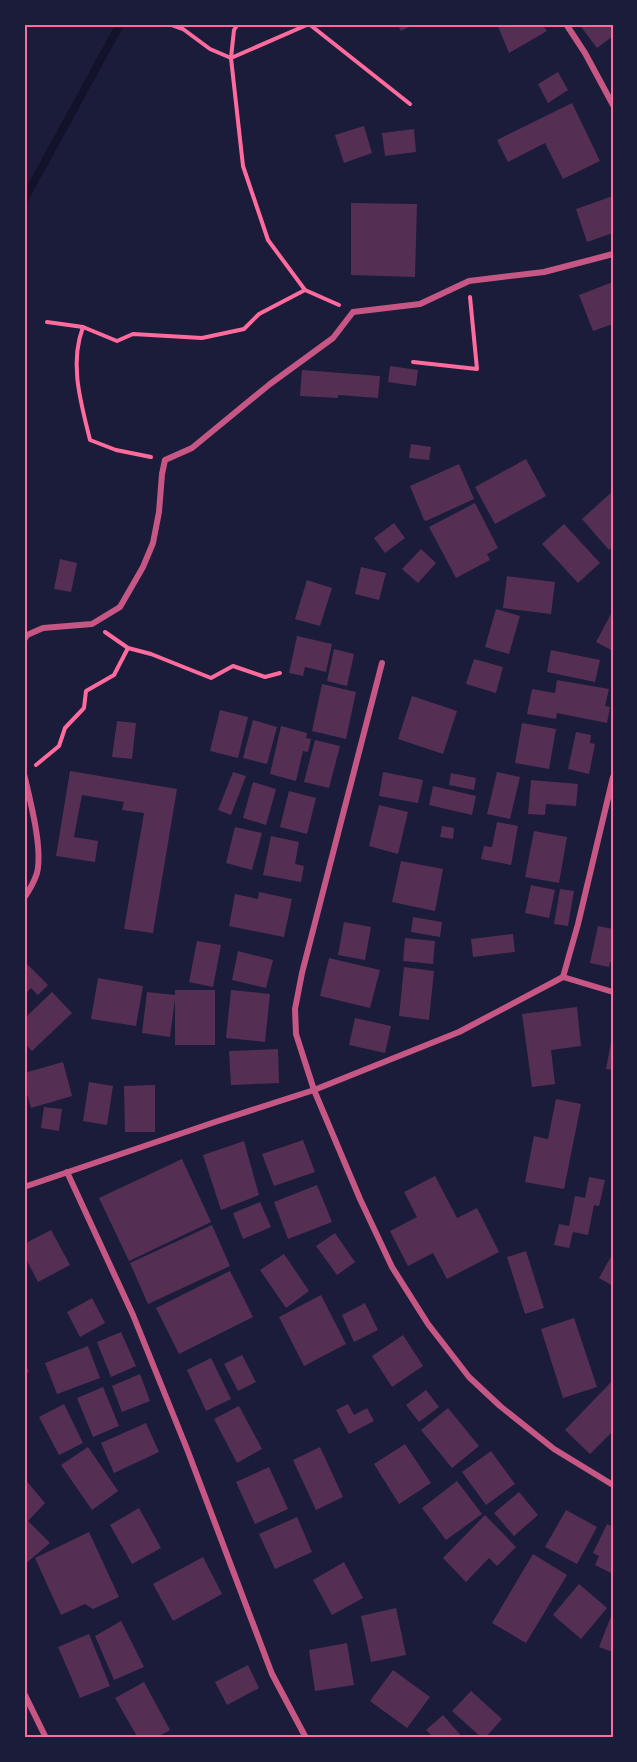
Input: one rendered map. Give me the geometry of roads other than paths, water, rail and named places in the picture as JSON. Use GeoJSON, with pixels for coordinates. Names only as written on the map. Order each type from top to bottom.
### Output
{"type":"FeatureCollection","features":[{"type":"Feature","properties":{"kind":"street"},"geometry":{"type":"LineString","coordinates":[[566,24],[585,53],[613,105]]}},
{"type":"Feature","properties":{"kind":"street"},"geometry":{"type":"LineString","coordinates":[[24,640],[27,635],[43,628],[92,624],[120,607],[153,543],[165,460],[192,448],[270,384],[333,338],[353,312],[420,304],[469,281],[544,273],[613,254]]}},
{"type":"Feature","properties":{"kind":"street"},"geometry":{"type":"LineString","coordinates":[[382,663],[302,973],[295,1009],[296,1034],[314,1090],[360,1199],[392,1267],[428,1324],[469,1377],[500,1406],[554,1449],[613,1485]]}},
{"type":"Feature","properties":{"kind":"street"},"geometry":{"type":"LineString","coordinates":[[24,775],[39,851],[37,872],[24,898]]}},
{"type":"Feature","properties":{"kind":"street"},"geometry":{"type":"LineString","coordinates":[[563,977],[613,777]]}},
{"type":"Feature","properties":{"kind":"street"},"geometry":{"type":"LineString","coordinates":[[24,1187],[314,1090],[459,1032],[563,977],[613,992]]}},
{"type":"Feature","properties":{"kind":"street"},"geometry":{"type":"LineString","coordinates":[[68,1172],[133,1316],[187,1449],[272,1674],[306,1738]]}},
{"type":"Feature","properties":{"kind":"street"},"geometry":{"type":"LineString","coordinates":[[24,1693],[46,1738]]}},
{"type":"Feature","properties":{"kind":"waterway"},"geometry":{"type":"LineString","coordinates":[[24,200],[119,26]]}}]}
